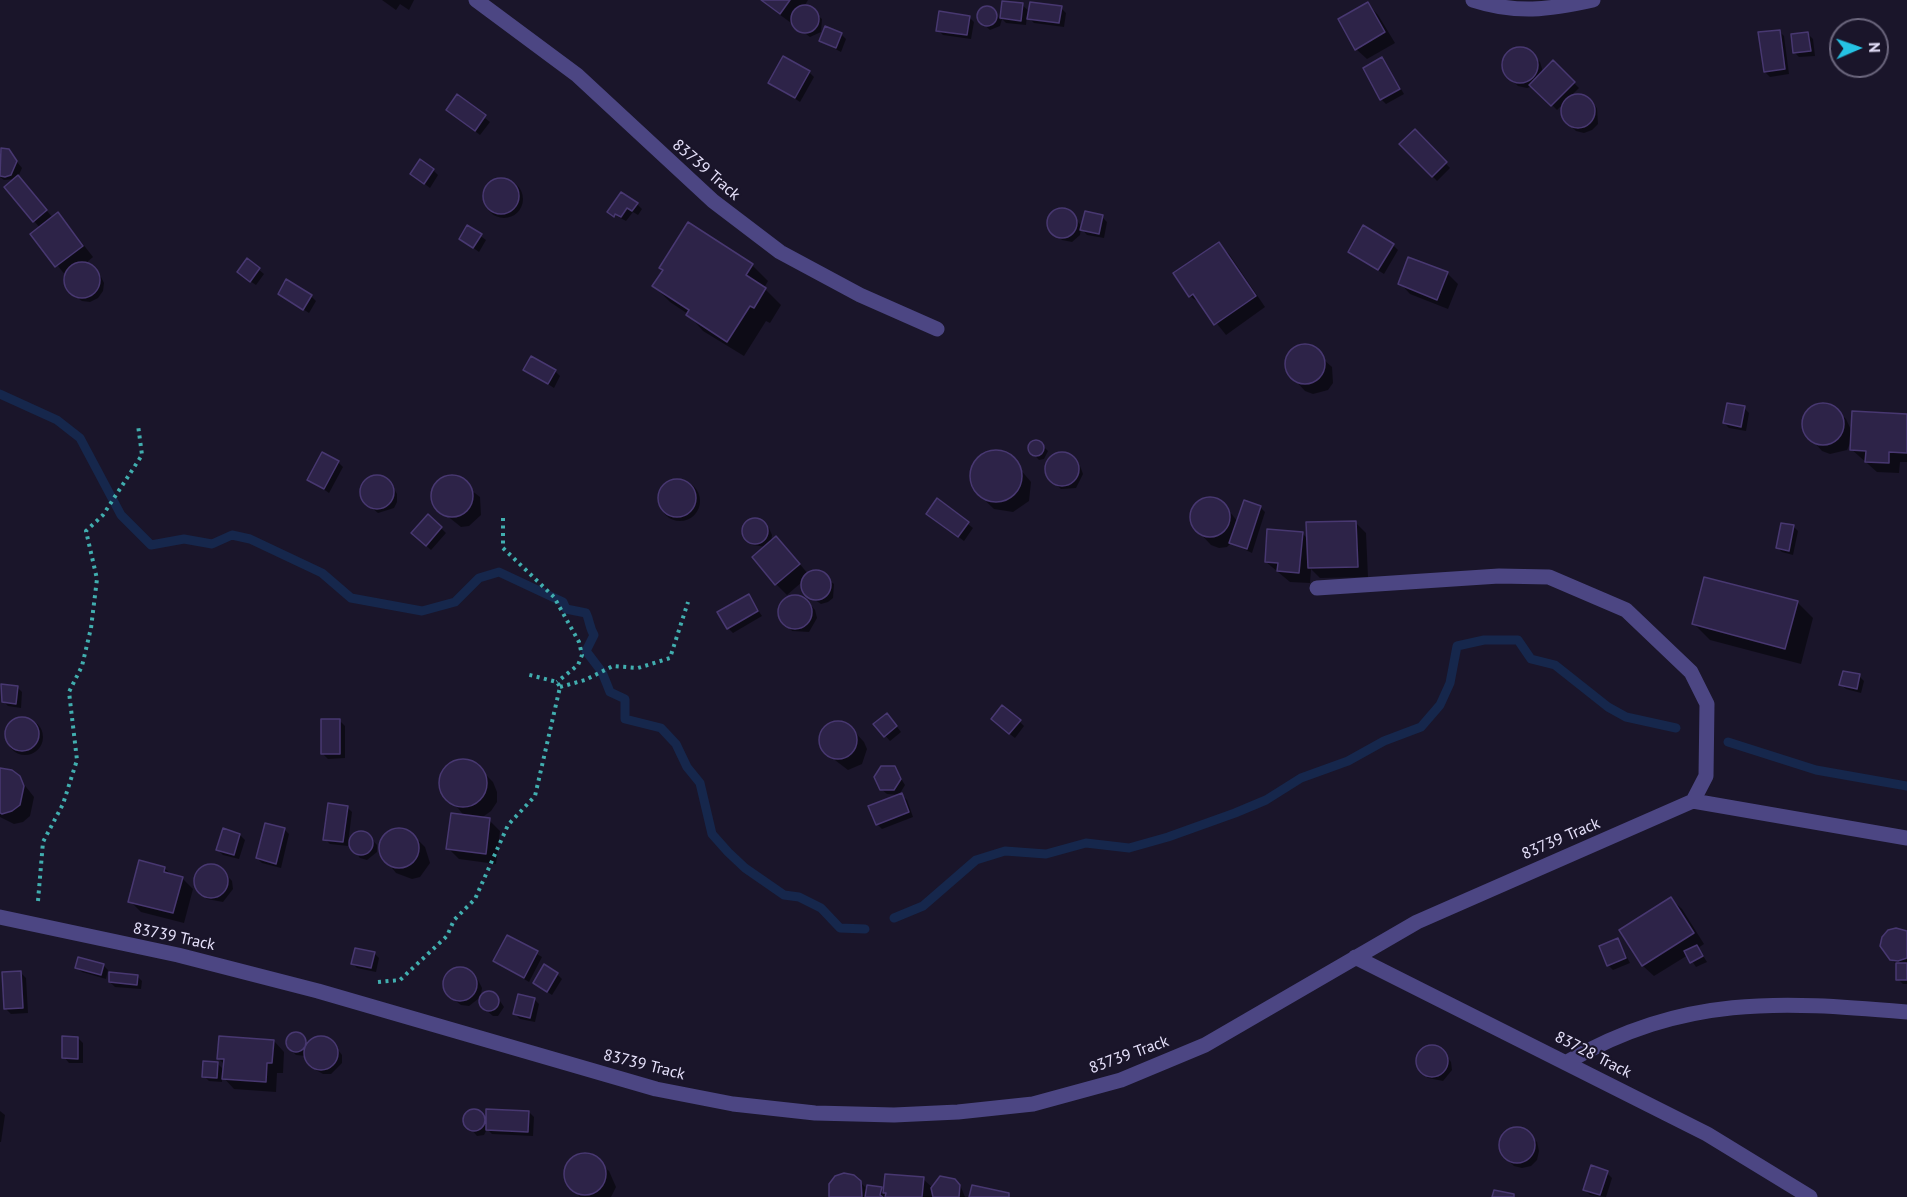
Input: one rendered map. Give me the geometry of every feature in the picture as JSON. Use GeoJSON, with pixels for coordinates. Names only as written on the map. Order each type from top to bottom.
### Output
{"type":"FeatureCollection","features":[{"type":"Feature","properties":{"kind":"street","name":"83739 Track"},"geometry":{"type":"LineString","coordinates":[[476,0],[577,75],[712,201],[780,252],[860,295],[937,329]]}},
{"type":"Feature","properties":{"kind":"street"},"geometry":{"type":"LineString","coordinates":[[1473,0],[1502,9],[1543,10],[1593,0]]}},
{"type":"Feature","properties":{"kind":"street"},"geometry":{"type":"LineString","coordinates":[[1317,588],[1499,576],[1549,577],[1626,610],[1691,672],[1707,704],[1706,776],[1693,801],[1907,838]]}},
{"type":"Feature","properties":{"kind":"street","name":"83739 Track"},"geometry":{"type":"LineString","coordinates":[[0,917],[178,955],[332,994],[656,1089],[733,1104],[815,1113],[958,1112],[1033,1104],[1121,1080],[1205,1045],[1417,922],[1693,801]]}},
{"type":"Feature","properties":{"kind":"street","name":"83728 Track"},"geometry":{"type":"LineString","coordinates":[[1354,957],[1707,1134],[1810,1197]]}},
{"type":"Feature","properties":{"kind":"street"},"geometry":{"type":"LineString","coordinates":[[1567,1062],[1606,1040],[1639,1027],[1684,1014],[1724,1008],[1780,1003],[1907,1011]]}},
{"type":"Feature","properties":{"kind":"path"},"geometry":{"type":"LineString","coordinates":[[34,925],[41,885],[43,842],[63,804],[77,760],[69,692],[82,666],[92,628],[97,579],[86,531],[103,515],[142,455],[138,425]]}},
{"type":"Feature","properties":{"kind":"path"},"geometry":{"type":"LineString","coordinates":[[503,518],[503,548],[554,597],[579,642],[582,656],[578,665],[556,682]]}},
{"type":"Feature","properties":{"kind":"path"},"geometry":{"type":"LineString","coordinates":[[560,687],[585,680],[613,666],[638,668],[670,658],[688,602]]}},
{"type":"Feature","properties":{"kind":"path"},"geometry":{"type":"LineString","coordinates":[[526,674],[556,682],[560,687]]}},
{"type":"Feature","properties":{"kind":"path"},"geometry":{"type":"LineString","coordinates":[[332,994],[347,986],[400,980],[447,936],[454,920],[475,899],[508,825],[535,796],[560,687]]}},
{"type":"Feature","properties":{"kind":"building"},"geometry":{"type":"Polygon","coordinates":[[[761,0],[790,0],[780,14],[761,0]]]}},
{"type":"Feature","properties":{"kind":"building"},"geometry":{"type":"Polygon","coordinates":[[[1002,1],[1023,3],[1021,21],[1000,18],[1002,1]]]}},
{"type":"Feature","properties":{"kind":"building"},"geometry":{"type":"Polygon","coordinates":[[[1030,2],[1062,6],[1059,23],[1027,19],[1030,2]]]}},
{"type":"Feature","properties":{"kind":"building"},"geometry":{"type":"Polygon","coordinates":[[[1368,2],[1385,32],[1355,50],[1338,19],[1368,2]]]}},
{"type":"Feature","properties":{"kind":"building"},"geometry":{"type":"Polygon","coordinates":[[[805,5],[815,9],[819,19],[815,29],[805,33],[795,29],[791,19],[795,9],[805,5]]]}},
{"type":"Feature","properties":{"kind":"building"},"geometry":{"type":"Polygon","coordinates":[[[987,6],[994,9],[997,16],[994,23],[987,26],[980,23],[977,16],[980,9],[987,6]]]}},
{"type":"Feature","properties":{"kind":"building"},"geometry":{"type":"Polygon","coordinates":[[[939,11],[970,16],[967,35],[936,31],[939,11]]]}},
{"type":"Feature","properties":{"kind":"building"},"geometry":{"type":"Polygon","coordinates":[[[825,26],[842,33],[836,48],[819,41],[825,26]]]}},
{"type":"Feature","properties":{"kind":"building"},"geometry":{"type":"Polygon","coordinates":[[[1780,30],[1785,69],[1764,72],[1758,32],[1780,30]]]}},
{"type":"Feature","properties":{"kind":"building"},"geometry":{"type":"Polygon","coordinates":[[[1808,32],[1811,51],[1793,53],[1791,34],[1808,32]]]}},
{"type":"Feature","properties":{"kind":"building"},"geometry":{"type":"Polygon","coordinates":[[[1520,47],[1533,52],[1538,65],[1533,78],[1520,83],[1507,78],[1502,65],[1507,52],[1520,47]]]}},
{"type":"Feature","properties":{"kind":"building"},"geometry":{"type":"Polygon","coordinates":[[[783,56],[810,71],[795,98],[768,83],[783,56]]]}},
{"type":"Feature","properties":{"kind":"building"},"geometry":{"type":"Polygon","coordinates":[[[1382,57],[1400,89],[1380,100],[1363,68],[1382,57]]]}},
{"type":"Feature","properties":{"kind":"building"},"geometry":{"type":"Polygon","coordinates":[[[1553,60],[1575,82],[1551,106],[1529,85],[1553,60]]]}},
{"type":"Feature","properties":{"kind":"building"},"geometry":{"type":"Polygon","coordinates":[[[457,94],[486,115],[475,131],[446,110],[457,94]]]}},
{"type":"Feature","properties":{"kind":"building"},"geometry":{"type":"Polygon","coordinates":[[[1578,94],[1590,99],[1595,111],[1590,123],[1578,128],[1566,123],[1561,111],[1566,99],[1578,94]]]}},
{"type":"Feature","properties":{"kind":"building"},"geometry":{"type":"Polygon","coordinates":[[[1415,129],[1447,162],[1432,177],[1399,144],[1415,129]]]}},
{"type":"Feature","properties":{"kind":"building"},"geometry":{"type":"Polygon","coordinates":[[[1,148],[9,149],[17,161],[11,175],[5,177],[0,176],[1,148]]]}},
{"type":"Feature","properties":{"kind":"building"},"geometry":{"type":"Polygon","coordinates":[[[420,159],[434,169],[424,184],[410,174],[420,159]]]}},
{"type":"Feature","properties":{"kind":"building"},"geometry":{"type":"Polygon","coordinates":[[[18,175],[47,210],[33,222],[4,187],[18,175]]]}},
{"type":"Feature","properties":{"kind":"building"},"geometry":{"type":"Polygon","coordinates":[[[501,178],[513,184],[519,196],[513,208],[501,214],[489,208],[483,196],[489,184],[501,178]]]}},
{"type":"Feature","properties":{"kind":"building"},"geometry":{"type":"Polygon","coordinates":[[[621,192],[638,203],[632,211],[627,208],[621,217],[615,214],[614,217],[607,212],[621,192]]]}},
{"type":"Feature","properties":{"kind":"building"},"geometry":{"type":"Polygon","coordinates":[[[1062,208],[1068,209],[1076,217],[1076,229],[1068,237],[1062,238],[1056,237],[1048,229],[1047,223],[1048,217],[1056,209],[1062,208]]]}},
{"type":"Feature","properties":{"kind":"building"},"geometry":{"type":"Polygon","coordinates":[[[1085,211],[1103,215],[1099,234],[1080,230],[1085,211]]]}},
{"type":"Feature","properties":{"kind":"building"},"geometry":{"type":"Polygon","coordinates":[[[58,212],[83,246],[55,267],[30,234],[58,212]]]}},
{"type":"Feature","properties":{"kind":"building"},"geometry":{"type":"Polygon","coordinates":[[[688,222],[753,264],[746,275],[766,288],[754,308],[750,306],[727,342],[686,315],[689,310],[652,286],[663,270],[659,268],[688,222]]]}},
{"type":"Feature","properties":{"kind":"building"},"geometry":{"type":"Polygon","coordinates":[[[467,225],[482,234],[473,248],[459,239],[467,225]]]}},
{"type":"Feature","properties":{"kind":"building"},"geometry":{"type":"Polygon","coordinates":[[[1363,225],[1394,244],[1378,270],[1348,252],[1363,225]]]}},
{"type":"Feature","properties":{"kind":"building"},"geometry":{"type":"Polygon","coordinates":[[[1219,242],[1256,296],[1214,325],[1193,294],[1189,297],[1173,273],[1219,242]]]}},
{"type":"Feature","properties":{"kind":"building"},"geometry":{"type":"Polygon","coordinates":[[[1408,257],[1448,272],[1437,300],[1398,284],[1408,257]]]}},
{"type":"Feature","properties":{"kind":"building"},"geometry":{"type":"Polygon","coordinates":[[[247,258],[260,268],[250,282],[237,272],[247,258]]]}},
{"type":"Feature","properties":{"kind":"building"},"geometry":{"type":"Polygon","coordinates":[[[82,262],[95,267],[100,280],[95,293],[82,298],[69,293],[64,280],[69,267],[82,262]]]}},
{"type":"Feature","properties":{"kind":"building"},"geometry":{"type":"Polygon","coordinates":[[[286,279],[312,295],[303,310],[278,294],[286,279]]]}},
{"type":"Feature","properties":{"kind":"building"},"geometry":{"type":"Polygon","coordinates":[[[1305,344],[1319,350],[1325,364],[1319,378],[1305,384],[1291,378],[1285,364],[1291,350],[1305,344]]]}},
{"type":"Feature","properties":{"kind":"building"},"geometry":{"type":"Polygon","coordinates":[[[531,356],[556,370],[548,384],[523,370],[531,356]]]}},
{"type":"Feature","properties":{"kind":"building"},"geometry":{"type":"Polygon","coordinates":[[[1727,403],[1745,406],[1741,427],[1723,423],[1727,403]]]}},
{"type":"Feature","properties":{"kind":"building"},"geometry":{"type":"Polygon","coordinates":[[[1823,403],[1838,409],[1844,424],[1838,439],[1823,445],[1808,439],[1802,424],[1808,409],[1823,403]]]}},
{"type":"Feature","properties":{"kind":"building"},"geometry":{"type":"Polygon","coordinates":[[[1852,411],[1907,414],[1907,453],[1889,452],[1889,463],[1865,462],[1866,451],[1850,450],[1852,411]]]}},
{"type":"Feature","properties":{"kind":"building"},"geometry":{"type":"Polygon","coordinates":[[[1036,440],[1042,442],[1044,448],[1042,454],[1036,456],[1030,454],[1028,448],[1030,442],[1036,440]]]}},
{"type":"Feature","properties":{"kind":"building"},"geometry":{"type":"Polygon","coordinates":[[[991,450],[1001,450],[1015,457],[1022,476],[1015,495],[1001,502],[991,502],[981,498],[974,491],[970,481],[970,471],[974,461],[981,454],[991,450]]]}},
{"type":"Feature","properties":{"kind":"building"},"geometry":{"type":"Polygon","coordinates":[[[322,452],[339,461],[324,489],[307,480],[322,452]]]}},
{"type":"Feature","properties":{"kind":"building"},"geometry":{"type":"Polygon","coordinates":[[[1062,452],[1074,457],[1079,469],[1074,481],[1062,486],[1050,481],[1045,469],[1050,457],[1062,452]]]}},
{"type":"Feature","properties":{"kind":"building"},"geometry":{"type":"Polygon","coordinates":[[[377,475],[389,480],[394,492],[389,504],[377,509],[365,504],[360,492],[365,480],[377,475]]]}},
{"type":"Feature","properties":{"kind":"building"},"geometry":{"type":"Polygon","coordinates":[[[452,475],[467,481],[473,496],[467,511],[452,517],[437,511],[431,496],[437,481],[452,475]]]}},
{"type":"Feature","properties":{"kind":"building"},"geometry":{"type":"Polygon","coordinates":[[[677,479],[690,485],[696,498],[690,511],[677,517],[664,511],[658,498],[664,485],[677,479]]]}},
{"type":"Feature","properties":{"kind":"building"},"geometry":{"type":"Polygon","coordinates":[[[1210,497],[1218,498],[1224,503],[1229,509],[1229,525],[1224,531],[1218,536],[1210,537],[1202,536],[1196,531],[1191,525],[1190,517],[1191,509],[1196,503],[1202,498],[1210,497]]]}},
{"type":"Feature","properties":{"kind":"building"},"geometry":{"type":"Polygon","coordinates":[[[937,498],[969,522],[958,537],[926,514],[937,498]]]}},
{"type":"Feature","properties":{"kind":"building"},"geometry":{"type":"Polygon","coordinates":[[[1244,500],[1261,506],[1247,549],[1229,543],[1244,500]]]}},
{"type":"Feature","properties":{"kind":"building"},"geometry":{"type":"Polygon","coordinates":[[[428,514],[442,527],[426,546],[411,533],[428,514]]]}},
{"type":"Feature","properties":{"kind":"building"},"geometry":{"type":"Polygon","coordinates":[[[755,518],[764,522],[768,531],[764,540],[755,544],[746,540],[742,531],[746,522],[755,518]]]}},
{"type":"Feature","properties":{"kind":"building"},"geometry":{"type":"Polygon","coordinates":[[[1356,521],[1358,567],[1308,568],[1306,522],[1356,521]]]}},
{"type":"Feature","properties":{"kind":"building"},"geometry":{"type":"Polygon","coordinates":[[[1781,523],[1794,525],[1789,551],[1776,548],[1781,523]]]}},
{"type":"Feature","properties":{"kind":"building"},"geometry":{"type":"Polygon","coordinates":[[[1267,529],[1303,532],[1299,573],[1277,571],[1278,563],[1265,562],[1267,529]]]}},
{"type":"Feature","properties":{"kind":"building"},"geometry":{"type":"Polygon","coordinates":[[[776,536],[800,564],[775,585],[752,557],[776,536]]]}},
{"type":"Feature","properties":{"kind":"building"},"geometry":{"type":"Polygon","coordinates":[[[816,570],[822,571],[830,579],[830,591],[822,599],[816,600],[810,599],[802,591],[801,585],[802,579],[810,571],[816,570]]]}},
{"type":"Feature","properties":{"kind":"building"},"geometry":{"type":"Polygon","coordinates":[[[1704,577],[1798,601],[1785,649],[1692,624],[1704,577]]]}},
{"type":"Feature","properties":{"kind":"building"},"geometry":{"type":"Polygon","coordinates":[[[749,594],[758,611],[727,629],[717,612],[749,594]]]}},
{"type":"Feature","properties":{"kind":"building"},"geometry":{"type":"Polygon","coordinates":[[[795,595],[807,600],[812,612],[807,624],[795,629],[783,624],[778,612],[783,600],[795,595]]]}},
{"type":"Feature","properties":{"kind":"building"},"geometry":{"type":"Polygon","coordinates":[[[1843,671],[1860,674],[1857,689],[1839,685],[1843,671]]]}},
{"type":"Feature","properties":{"kind":"building"},"geometry":{"type":"Polygon","coordinates":[[[1,684],[18,686],[16,704],[2,702],[1,684]]]}},
{"type":"Feature","properties":{"kind":"building"},"geometry":{"type":"Polygon","coordinates":[[[1002,705],[1021,720],[1009,734],[991,719],[1002,705]]]}},
{"type":"Feature","properties":{"kind":"building"},"geometry":{"type":"Polygon","coordinates":[[[887,713],[897,726],[884,737],[873,724],[887,713]]]}},
{"type":"Feature","properties":{"kind":"building"},"geometry":{"type":"Polygon","coordinates":[[[22,717],[34,722],[39,734],[34,746],[22,751],[10,746],[5,734],[10,722],[22,717]]]}},
{"type":"Feature","properties":{"kind":"building"},"geometry":{"type":"Polygon","coordinates":[[[321,719],[340,719],[340,754],[321,754],[321,719]]]}},
{"type":"Feature","properties":{"kind":"building"},"geometry":{"type":"Polygon","coordinates":[[[838,721],[852,726],[857,740],[852,754],[838,759],[824,754],[819,740],[824,726],[838,721]]]}},
{"type":"Feature","properties":{"kind":"building"},"geometry":{"type":"Polygon","coordinates":[[[463,759],[480,766],[487,783],[480,800],[463,807],[446,800],[439,783],[446,766],[463,759]]]}},
{"type":"Feature","properties":{"kind":"building"},"geometry":{"type":"Polygon","coordinates":[[[881,766],[895,766],[901,779],[894,790],[880,790],[874,777],[881,766]]]}},
{"type":"Feature","properties":{"kind":"building"},"geometry":{"type":"Polygon","coordinates":[[[0,768],[12,770],[20,776],[24,786],[20,805],[2,814],[0,813],[0,768]]]}},
{"type":"Feature","properties":{"kind":"building"},"geometry":{"type":"Polygon","coordinates":[[[902,793],[909,812],[876,825],[868,806],[902,793]]]}},
{"type":"Feature","properties":{"kind":"building"},"geometry":{"type":"Polygon","coordinates":[[[328,803],[348,806],[343,842],[323,840],[328,803]]]}},
{"type":"Feature","properties":{"kind":"building"},"geometry":{"type":"Polygon","coordinates":[[[451,813],[490,818],[486,854],[446,849],[451,813]]]}},
{"type":"Feature","properties":{"kind":"building"},"geometry":{"type":"Polygon","coordinates":[[[265,823],[285,828],[276,864],[256,858],[265,823]]]}},
{"type":"Feature","properties":{"kind":"building"},"geometry":{"type":"Polygon","coordinates":[[[223,828],[240,834],[234,855],[216,850],[223,828]]]}},
{"type":"Feature","properties":{"kind":"building"},"geometry":{"type":"Polygon","coordinates":[[[399,828],[407,829],[413,834],[418,840],[418,856],[413,862],[407,867],[399,868],[391,867],[385,862],[380,856],[379,848],[380,840],[385,834],[391,829],[399,828]]]}},
{"type":"Feature","properties":{"kind":"building"},"geometry":{"type":"Polygon","coordinates":[[[361,831],[370,834],[373,843],[370,852],[361,855],[352,852],[349,843],[352,834],[361,831]]]}},
{"type":"Feature","properties":{"kind":"building"},"geometry":{"type":"Polygon","coordinates":[[[139,860],[165,867],[164,872],[183,877],[173,913],[128,902],[139,860]]]}},
{"type":"Feature","properties":{"kind":"building"},"geometry":{"type":"Polygon","coordinates":[[[211,864],[223,869],[228,881],[223,893],[211,898],[199,893],[194,881],[199,869],[211,864]]]}},
{"type":"Feature","properties":{"kind":"building"},"geometry":{"type":"Polygon","coordinates":[[[1671,897],[1694,933],[1642,966],[1619,930],[1671,897]]]}},
{"type":"Feature","properties":{"kind":"building"},"geometry":{"type":"Polygon","coordinates":[[[1896,928],[1907,931],[1907,958],[1898,961],[1890,960],[1880,946],[1882,937],[1888,930],[1896,928]]]}},
{"type":"Feature","properties":{"kind":"building"},"geometry":{"type":"Polygon","coordinates":[[[507,935],[538,951],[524,978],[493,961],[507,935]]]}},
{"type":"Feature","properties":{"kind":"building"},"geometry":{"type":"Polygon","coordinates":[[[1618,938],[1626,958],[1607,966],[1599,946],[1618,938]]]}},
{"type":"Feature","properties":{"kind":"building"},"geometry":{"type":"Polygon","coordinates":[[[1697,945],[1703,956],[1690,963],[1684,951],[1697,945]]]}},
{"type":"Feature","properties":{"kind":"building"},"geometry":{"type":"Polygon","coordinates":[[[355,948],[375,952],[371,968],[351,964],[355,948]]]}},
{"type":"Feature","properties":{"kind":"building"},"geometry":{"type":"Polygon","coordinates":[[[78,957],[104,964],[101,975],[75,968],[78,957]]]}},
{"type":"Feature","properties":{"kind":"building"},"geometry":{"type":"Polygon","coordinates":[[[1896,963],[1907,963],[1907,980],[1896,980],[1896,963]]]}},
{"type":"Feature","properties":{"kind":"building"},"geometry":{"type":"Polygon","coordinates":[[[544,964],[558,973],[547,992],[533,983],[544,964]]]}},
{"type":"Feature","properties":{"kind":"building"},"geometry":{"type":"Polygon","coordinates":[[[460,967],[472,972],[477,984],[472,996],[460,1001],[448,996],[443,984],[448,972],[460,967]]]}},
{"type":"Feature","properties":{"kind":"building"},"geometry":{"type":"Polygon","coordinates":[[[21,971],[23,1008],[4,1009],[2,972],[21,971]]]}},
{"type":"Feature","properties":{"kind":"building"},"geometry":{"type":"Polygon","coordinates":[[[109,972],[138,975],[137,985],[109,982],[109,972]]]}},
{"type":"Feature","properties":{"kind":"building"},"geometry":{"type":"Polygon","coordinates":[[[485,991],[493,991],[499,997],[499,1005],[493,1011],[485,1011],[479,1005],[479,997],[485,991]]]}},
{"type":"Feature","properties":{"kind":"building"},"geometry":{"type":"Polygon","coordinates":[[[518,994],[535,998],[530,1018],[513,1014],[518,994]]]}},
{"type":"Feature","properties":{"kind":"building"},"geometry":{"type":"Polygon","coordinates":[[[296,1032],[303,1035],[306,1042],[303,1049],[296,1052],[289,1049],[286,1042],[289,1035],[296,1032]]]}},
{"type":"Feature","properties":{"kind":"building"},"geometry":{"type":"Polygon","coordinates":[[[62,1036],[78,1037],[78,1059],[62,1058],[62,1036]]]}},
{"type":"Feature","properties":{"kind":"building"},"geometry":{"type":"Polygon","coordinates":[[[219,1036],[274,1040],[272,1063],[267,1063],[266,1082],[222,1079],[224,1059],[217,1059],[219,1036]]]}},
{"type":"Feature","properties":{"kind":"building"},"geometry":{"type":"Polygon","coordinates":[[[321,1036],[333,1041],[338,1053],[333,1065],[321,1070],[309,1065],[304,1053],[309,1041],[321,1036]]]}},
{"type":"Feature","properties":{"kind":"building"},"geometry":{"type":"Polygon","coordinates":[[[1432,1045],[1443,1050],[1448,1061],[1443,1072],[1432,1077],[1421,1072],[1416,1061],[1421,1050],[1432,1045]]]}},
{"type":"Feature","properties":{"kind":"building"},"geometry":{"type":"Polygon","coordinates":[[[203,1061],[218,1062],[217,1078],[202,1077],[203,1061]]]}},
{"type":"Feature","properties":{"kind":"building"},"geometry":{"type":"Polygon","coordinates":[[[474,1109],[482,1112],[485,1120],[482,1128],[474,1131],[466,1128],[463,1120],[466,1112],[474,1109]]]}},
{"type":"Feature","properties":{"kind":"building"},"geometry":{"type":"Polygon","coordinates":[[[486,1109],[529,1111],[528,1132],[486,1130],[486,1109]]]}},
{"type":"Feature","properties":{"kind":"building"},"geometry":{"type":"Polygon","coordinates":[[[1517,1127],[1530,1132],[1535,1145],[1530,1158],[1517,1163],[1504,1158],[1499,1145],[1504,1132],[1517,1127]]]}},
{"type":"Feature","properties":{"kind":"building"},"geometry":{"type":"Polygon","coordinates":[[[585,1153],[600,1159],[606,1174],[600,1189],[585,1195],[570,1189],[564,1174],[570,1159],[585,1153]]]}},
{"type":"Feature","properties":{"kind":"building"},"geometry":{"type":"Polygon","coordinates":[[[1591,1165],[1608,1171],[1600,1195],[1583,1190],[1591,1165]]]}},
{"type":"Feature","properties":{"kind":"building"},"geometry":{"type":"Polygon","coordinates":[[[844,1173],[854,1175],[861,1181],[862,1197],[829,1197],[829,1184],[835,1176],[844,1173]]]}},
{"type":"Feature","properties":{"kind":"building"},"geometry":{"type":"Polygon","coordinates":[[[885,1174],[924,1177],[922,1197],[885,1197],[886,1193],[883,1193],[885,1174]]]}},
{"type":"Feature","properties":{"kind":"building"},"geometry":{"type":"Polygon","coordinates":[[[940,1176],[955,1179],[960,1185],[959,1197],[933,1197],[931,1188],[940,1176]]]}},
{"type":"Feature","properties":{"kind":"building"},"geometry":{"type":"Polygon","coordinates":[[[867,1185],[882,1187],[880,1195],[883,1197],[865,1197],[867,1185]]]}},
{"type":"Feature","properties":{"kind":"building"},"geometry":{"type":"Polygon","coordinates":[[[972,1185],[1009,1193],[1009,1197],[969,1197],[972,1185]]]}},
{"type":"Feature","properties":{"kind":"building"},"geometry":{"type":"Polygon","coordinates":[[[1494,1190],[1514,1194],[1514,1197],[1492,1197],[1494,1190]]]}},
{"type":"Feature","properties":{"kind":"waterway"},"geometry":{"type":"LineString","coordinates":[[0,394],[57,420],[80,438],[121,515],[151,545],[184,539],[212,544],[232,535],[250,539],[322,573],[351,598],[422,611],[455,602],[479,578],[499,572],[563,602],[566,609],[586,613],[594,635],[586,651],[602,672],[610,692],[625,699],[625,719],[661,728],[676,744],[687,767],[700,783],[712,834],[745,868],[784,895],[799,897],[821,908],[840,928],[865,929]]}},
{"type":"Feature","properties":{"kind":"waterway"},"geometry":{"type":"LineString","coordinates":[[894,918],[923,906],[976,860],[1005,851],[1046,854],[1086,843],[1129,848],[1168,837],[1266,800],[1301,778],[1348,761],[1384,741],[1421,727],[1440,705],[1450,683],[1457,646],[1484,640],[1518,640],[1531,659],[1555,665],[1608,707],[1626,717],[1676,728]]}},
{"type":"Feature","properties":{"kind":"waterway"},"geometry":{"type":"LineString","coordinates":[[1728,742],[1816,770],[1907,786]]}}]}
